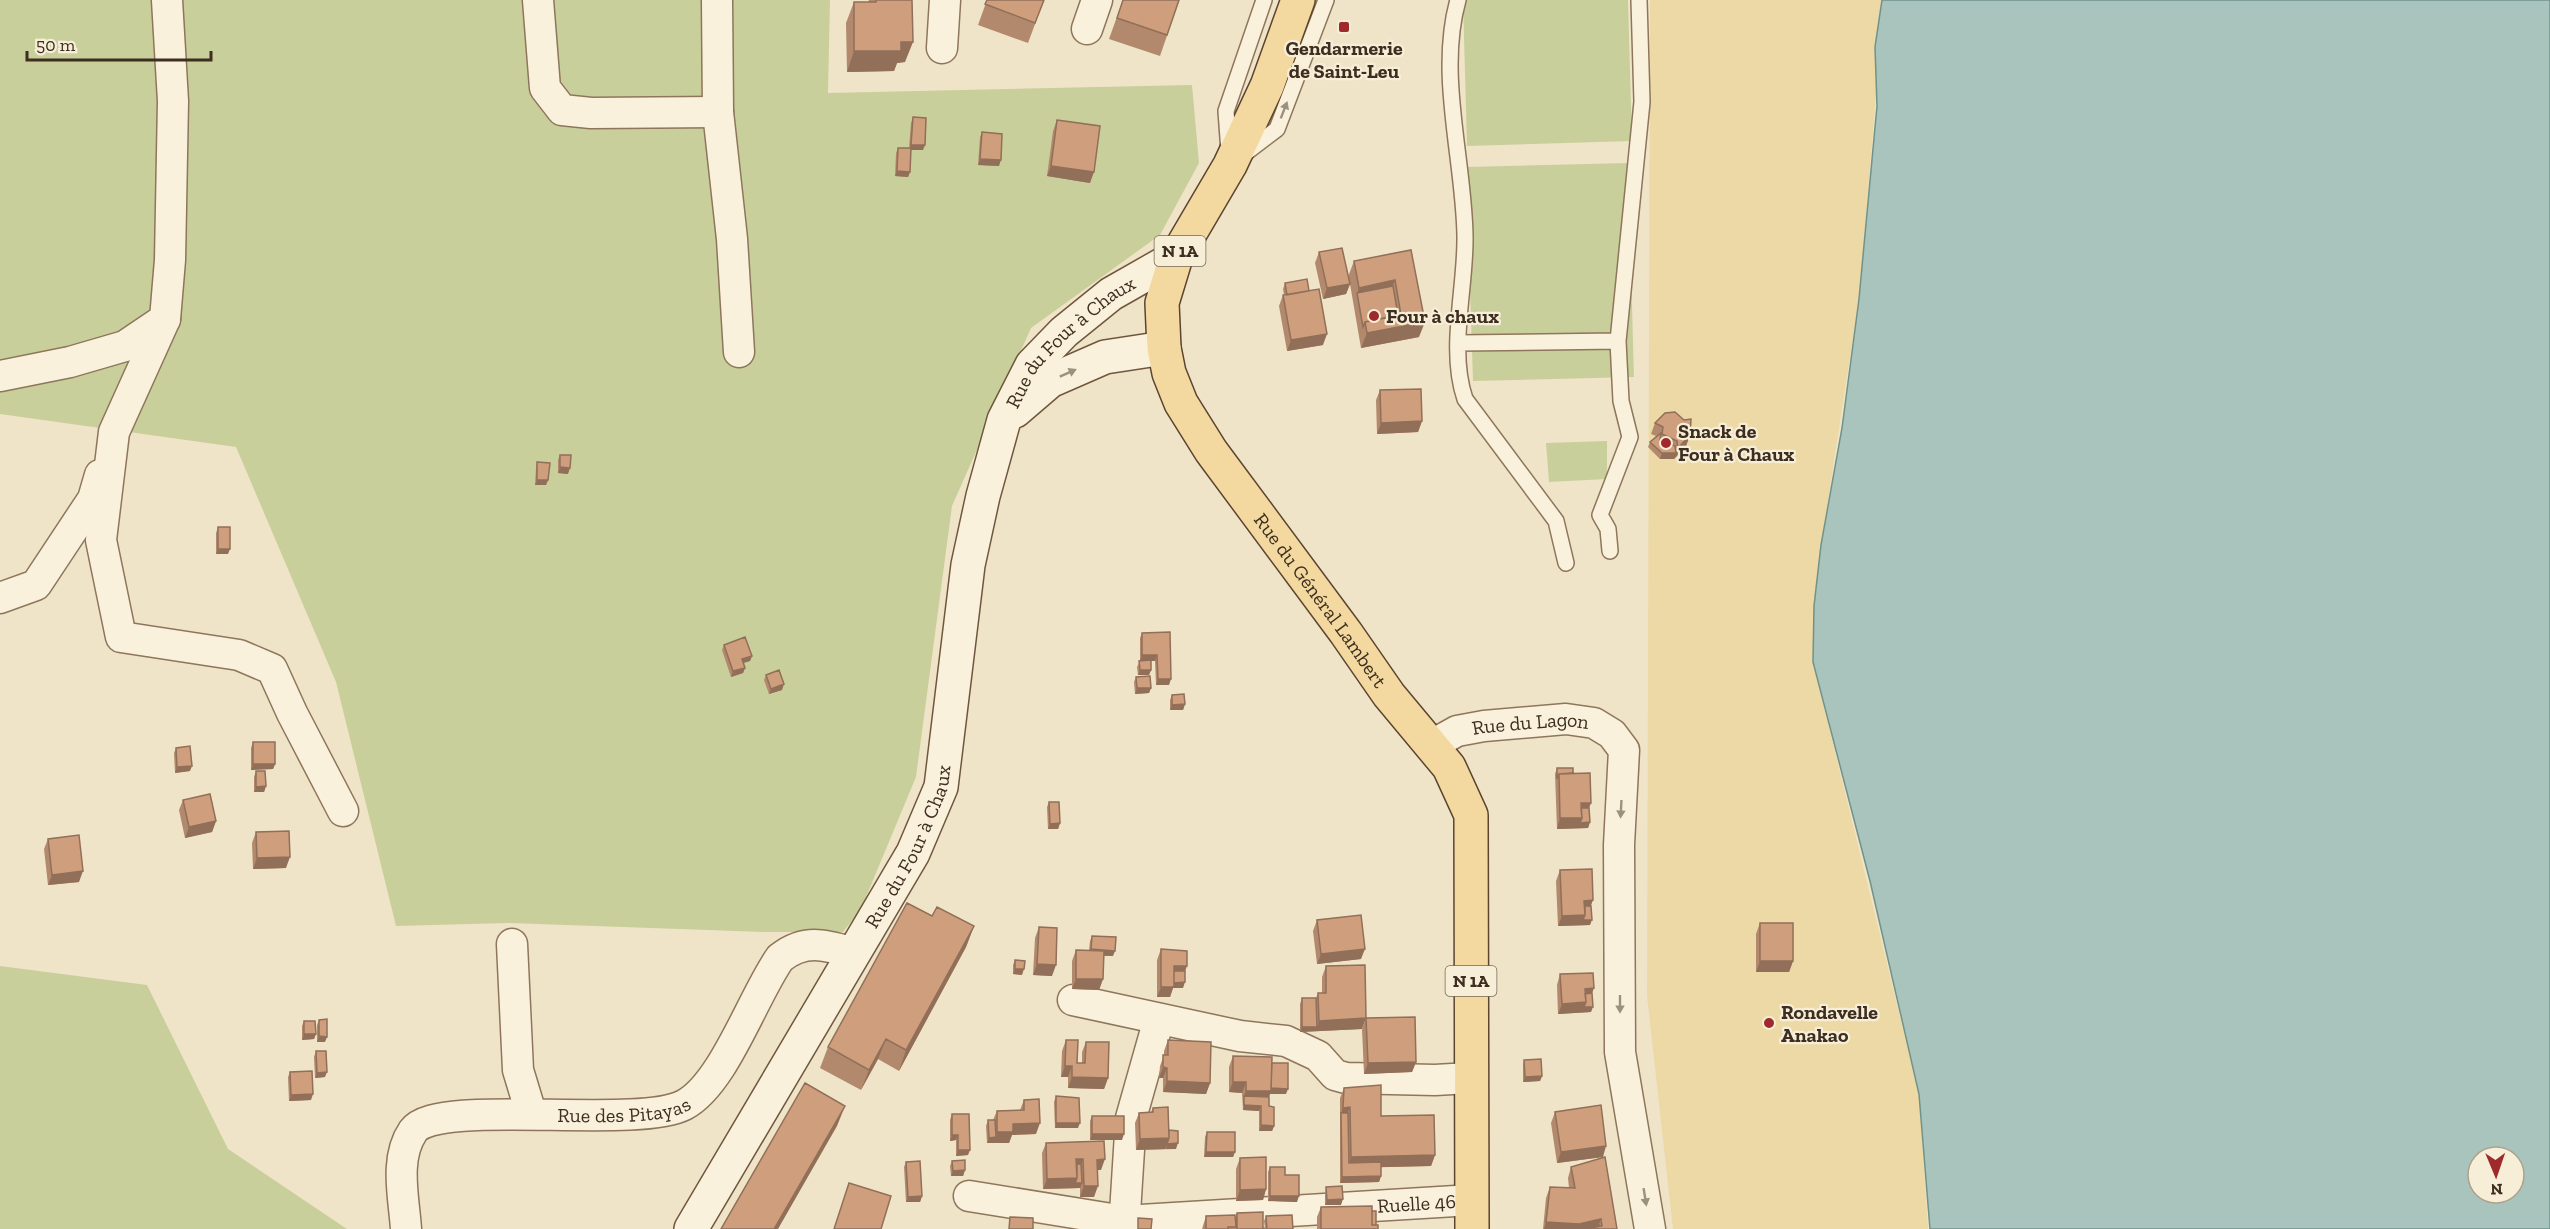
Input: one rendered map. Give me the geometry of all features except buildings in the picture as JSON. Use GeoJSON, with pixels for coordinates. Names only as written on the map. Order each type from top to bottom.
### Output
{"type":"FeatureCollection","features":[{"type":"Feature","properties":{"kind":"main road","name":"Rue du Général Lambert"},"geometry":{"type":"LineString","coordinates":[[1298,0],[1267,86],[1230,165],[1176,257],[1162,303],[1164,348],[1169,373],[1181,403],[1211,451],[1346,633],[1389,695],[1449,767],[1471,815],[1472,1214]]}},
{"type":"Feature","properties":{"kind":"main road","name":"Rue du Four à Chaux"},"geometry":{"type":"LineString","coordinates":[[691,1229],[913,854],[941,787],[968,565],[983,495],[1004,420],[1032,365],[1064,332],[1112,294],[1176,257]]}},
{"type":"Feature","properties":{"kind":"main road","name":"Rue du Four à Chaux"},"geometry":{"type":"LineString","coordinates":[[1004,420],[1050,381],[1105,357],[1164,348]]}},
{"type":"Feature","properties":{"kind":"street"},"geometry":{"type":"LineString","coordinates":[[0,598],[36,585],[93,499],[114,432],[165,319],[170,260],[173,101],[167,0]]}},
{"type":"Feature","properties":{"kind":"street"},"geometry":{"type":"LineString","coordinates":[[538,0],[544,88],[562,110],[591,113],[718,112]]}},
{"type":"Feature","properties":{"kind":"street"},"geometry":{"type":"LineString","coordinates":[[717,0],[718,112],[732,239],[739,352]]}},
{"type":"Feature","properties":{"kind":"street"},"geometry":{"type":"LineString","coordinates":[[942,48],[945,0]]}},
{"type":"Feature","properties":{"kind":"street"},"geometry":{"type":"LineString","coordinates":[[1087,29],[1097,0]]}},
{"type":"Feature","properties":{"kind":"street"},"geometry":{"type":"LineString","coordinates":[[0,376],[70,362],[125,346],[165,319]]}},
{"type":"Feature","properties":{"kind":"street"},"geometry":{"type":"LineString","coordinates":[[114,432],[101,540],[121,637],[239,655],[272,669],[343,811]]}},
{"type":"Feature","properties":{"kind":"street","name":"Rue du Lagon"},"geometry":{"type":"LineString","coordinates":[[1430,746],[1457,731],[1484,726],[1566,719],[1594,723],[1612,734],[1624,750],[1619,845],[1620,1052],[1650,1229]]}},
{"type":"Feature","properties":{"kind":"street"},"geometry":{"type":"LineString","coordinates":[[512,944],[519,1070],[531,1113]]}},
{"type":"Feature","properties":{"kind":"street","name":"Rue des Pitayas"},"geometry":{"type":"LineString","coordinates":[[406,1229],[402,1163],[408,1140],[414,1129],[430,1120],[531,1113],[641,1114],[663,1112],[684,1104],[697,1096],[718,1069],[780,958],[792,948],[806,945],[832,947],[854,953]]}},
{"type":"Feature","properties":{"kind":"street"},"geometry":{"type":"LineString","coordinates":[[1073,1000],[1240,1036],[1286,1041],[1318,1056],[1335,1075],[1346,1078],[1435,1080],[1470,1078]]}},
{"type":"Feature","properties":{"kind":"street"},"geometry":{"type":"LineString","coordinates":[[1124,1225],[1131,1118],[1159,1019]]}},
{"type":"Feature","properties":{"kind":"street","name":"Ruelle 46"},"geometry":{"type":"LineString","coordinates":[[969,1196],[1124,1225],[1472,1214]]}},
{"type":"Feature","properties":{"kind":"lane"},"geometry":{"type":"LineString","coordinates":[[1230,165],[1226,111],[1264,0]]}},
{"type":"Feature","properties":{"kind":"lane"},"geometry":{"type":"LineString","coordinates":[[1230,165],[1277,129],[1326,0]]}},
{"type":"Feature","properties":{"kind":"lane"},"geometry":{"type":"LineString","coordinates":[[1458,0],[1450,70],[1465,235],[1458,343],[1459,382],[1465,399],[1556,521],[1566,563]]}},
{"type":"Feature","properties":{"kind":"lane"},"geometry":{"type":"LineString","coordinates":[[1610,551],[1608,529],[1600,514],[1630,437],[1621,401],[1618,341],[1642,102],[1639,0]]}},
{"type":"Feature","properties":{"kind":"lane"},"geometry":{"type":"LineString","coordinates":[[1458,343],[1618,341]]}},
{"type":"Feature","properties":{"kind":"green space"},"geometry":{"type":"Polygon","coordinates":[[[0,0],[830,0],[828,93],[1192,85],[1199,163],[1160,235],[1031,328],[952,506],[916,777],[861,909],[843,932],[764,932],[509,923],[396,926],[336,682],[236,447],[0,414],[0,0]]]}},
{"type":"Feature","properties":{"kind":"green space"},"geometry":{"type":"Polygon","coordinates":[[[1463,0],[1628,0],[1632,141],[1467,146],[1463,0]]]}},
{"type":"Feature","properties":{"kind":"green space"},"geometry":{"type":"Polygon","coordinates":[[[1628,163],[1634,377],[1473,381],[1466,167],[1628,163]]]}},
{"type":"Feature","properties":{"kind":"green space"},"geometry":{"type":"Polygon","coordinates":[[[1607,441],[1607,479],[1549,482],[1546,443],[1607,441]]]}},
{"type":"Feature","properties":{"kind":"green space"},"geometry":{"type":"Polygon","coordinates":[[[0,966],[147,985],[228,1149],[347,1229],[0,1229],[0,966]]]}},
{"type":"Feature","properties":{"kind":"sand"},"geometry":{"type":"Polygon","coordinates":[[[1650,0],[1884,0],[1859,299],[1821,545],[1814,606],[1813,662],[1919,1094],[1928,1229],[1673,1229],[1647,996],[1650,0]]]}},
{"type":"Feature","properties":{"kind":"water"},"geometry":{"type":"Polygon","coordinates":[[[1882,0],[2550,0],[2550,1229],[1930,1229],[1919,1094],[1870,881],[1813,662],[1814,606],[1821,545],[1842,428],[1859,299],[1877,106],[1875,47],[1882,0]]]}},
{"type":"Feature","properties":{"kind":"place","name":"Gendarmerie de Saint-Leu"},"geometry":{"type":"Point","coordinates":[1344,27]}},
{"type":"Feature","properties":{"kind":"place","name":"Four à chaux"},"geometry":{"type":"Point","coordinates":[1374,316]}},
{"type":"Feature","properties":{"kind":"place","name":"Snack de Four à Chaux"},"geometry":{"type":"Point","coordinates":[1666,443]}},
{"type":"Feature","properties":{"kind":"place","name":"Rondavelle Anakao"},"geometry":{"type":"Point","coordinates":[1769,1023]}}]}
